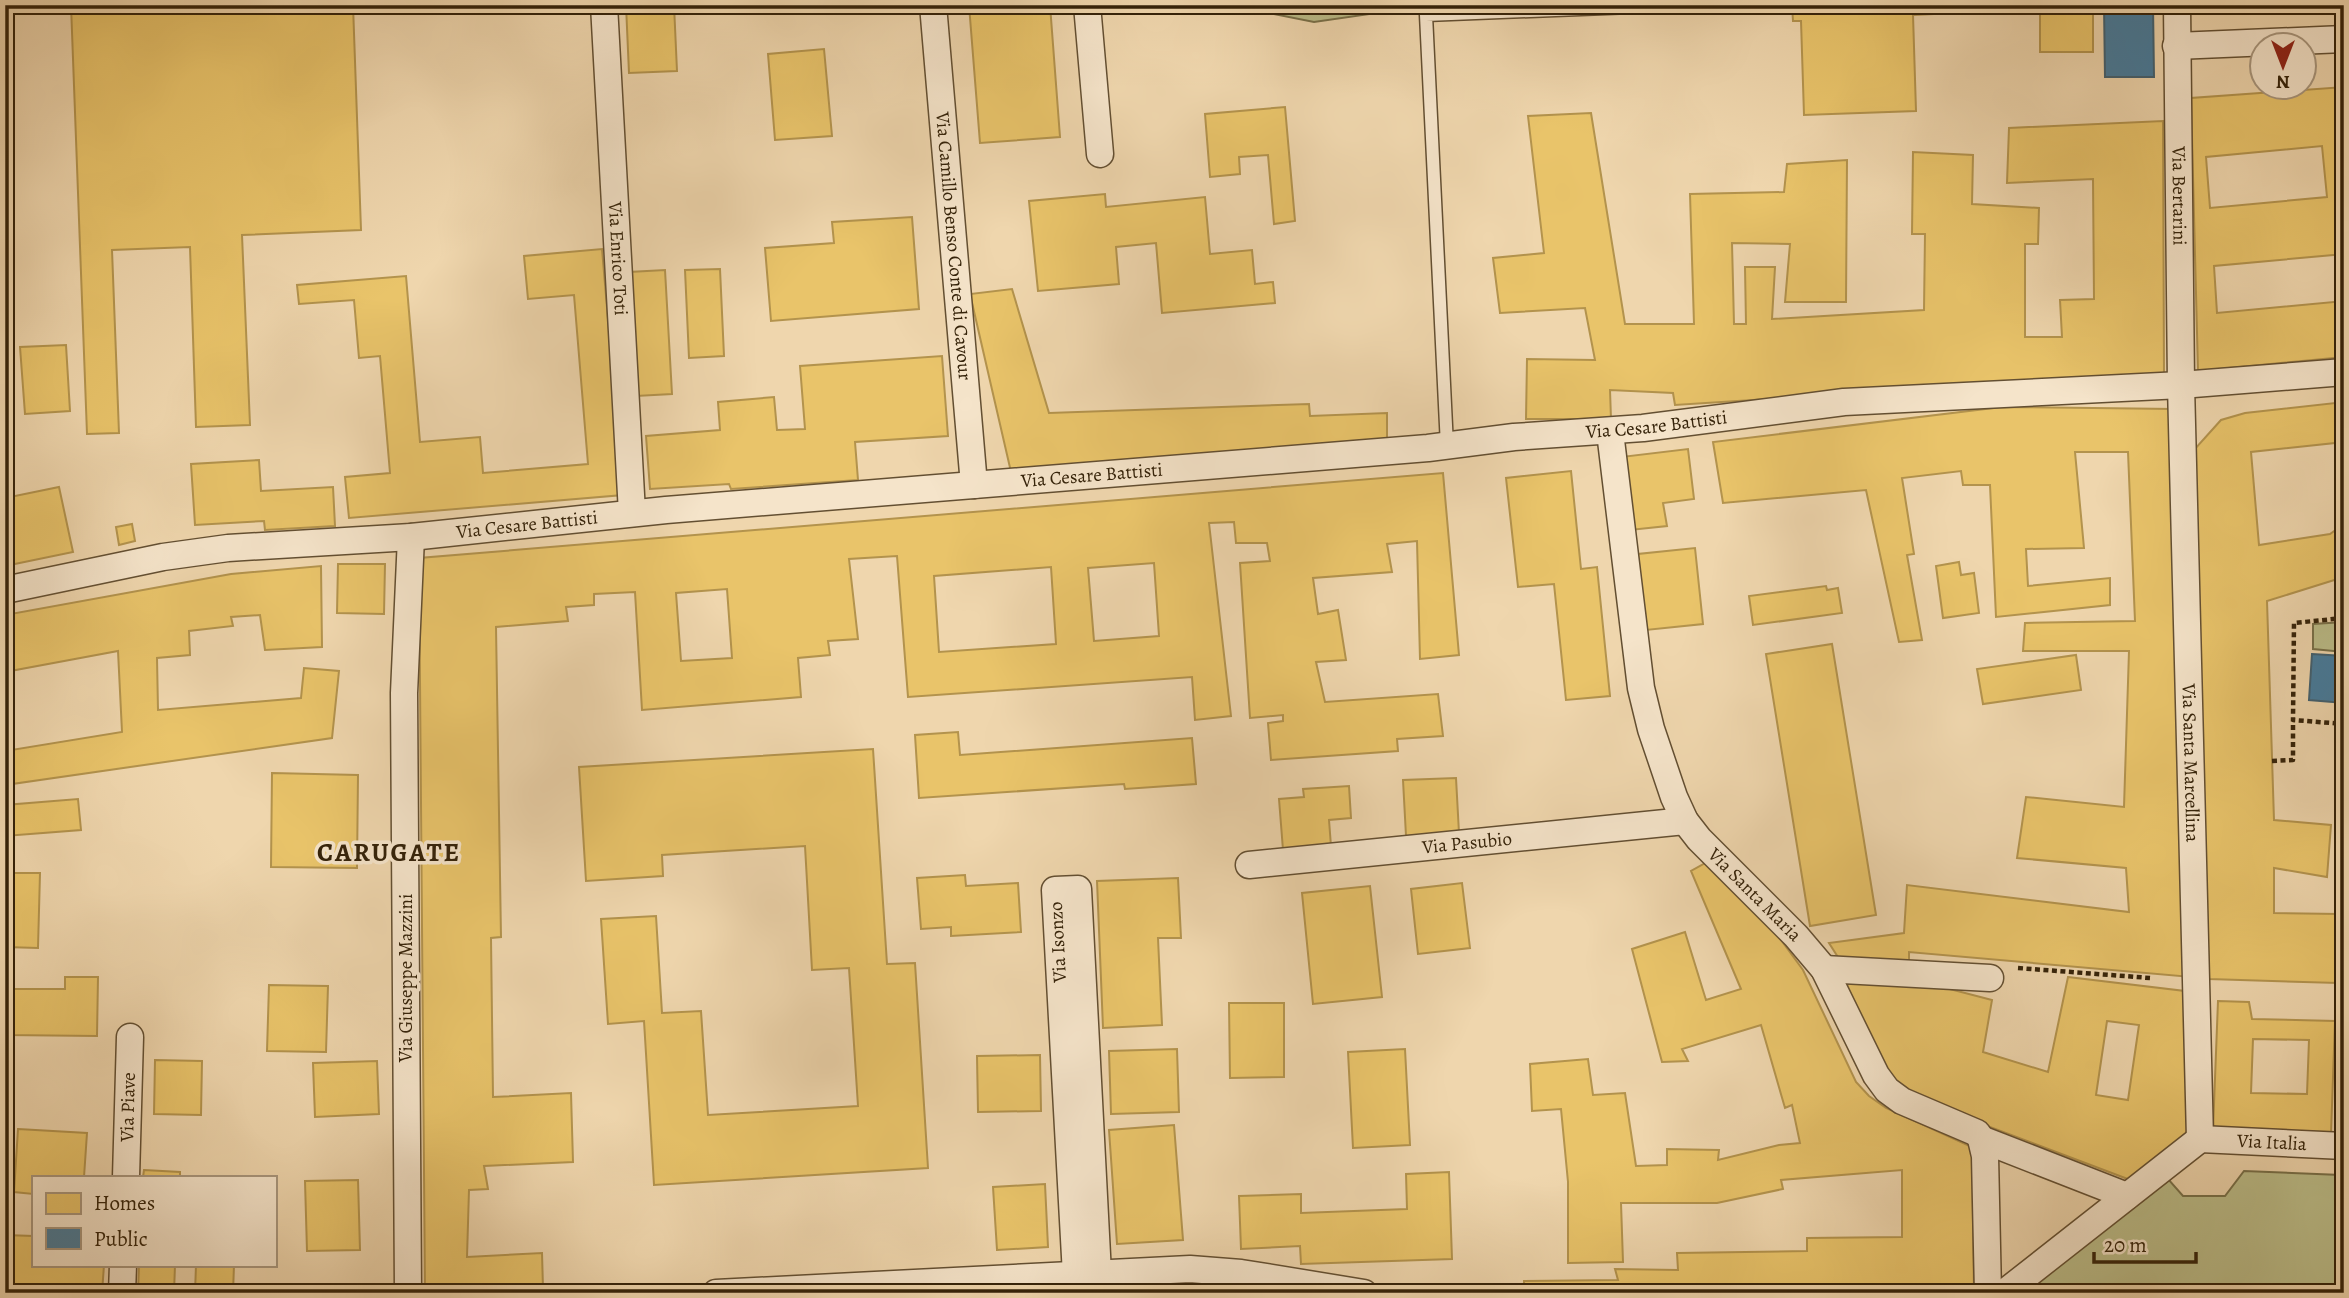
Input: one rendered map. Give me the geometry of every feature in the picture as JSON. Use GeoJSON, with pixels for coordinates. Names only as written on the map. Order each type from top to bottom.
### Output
{"type":"FeatureCollection","features":[{"type":"Feature","properties":{"kind":"street","name":"Via Enrico Toti"},"geometry":{"type":"LineString","coordinates":[[604,5],[632,513]]}},
{"type":"Feature","properties":{"kind":"street","name":"Via Camillo Benso Conte di Cavour"},"geometry":{"type":"LineString","coordinates":[[933,5],[974,485]]}},
{"type":"Feature","properties":{"kind":"street"},"geometry":{"type":"LineString","coordinates":[[1087,5],[1100,154]]}},
{"type":"Feature","properties":{"kind":"street","name":"Via Bertarini"},"geometry":{"type":"LineString","coordinates":[[2177,5],[2181,385]]}},
{"type":"Feature","properties":{"kind":"street"},"geometry":{"type":"LineString","coordinates":[[2176,46],[2344,39]]}},
{"type":"Feature","properties":{"kind":"street","name":"Via Cesare Battisti"},"geometry":{"type":"LineString","coordinates":[[5,590],[182,553],[256,546],[411,537],[632,513],[1447,446],[1514,437],[1609,432],[1844,402],[2181,385],[2344,372]]}},
{"type":"Feature","properties":{"kind":"street","name":"Via Santa Marcellina"},"geometry":{"type":"LineString","coordinates":[[2181,385],[2200,1139]]}},
{"type":"Feature","properties":{"kind":"street","name":"Via Santa Maria"},"geometry":{"type":"LineString","coordinates":[[1609,432],[1641,688],[1670,787],[1685,821],[1706,847],[1796,936],[1824,969],[1876,1075],[1887,1090],[1909,1105],[1970,1129],[1981,1139],[2127,1196]]}},
{"type":"Feature","properties":{"kind":"street","name":"Via Giuseppe Mazzini"},"geometry":{"type":"LineString","coordinates":[[408,1293],[404,693],[411,537]]}},
{"type":"Feature","properties":{"kind":"street","name":"Via Pasubio"},"geometry":{"type":"LineString","coordinates":[[1250,865],[1685,821]]}},
{"type":"Feature","properties":{"kind":"street","name":"Via Isonzo"},"geometry":{"type":"LineString","coordinates":[[1078,889],[1087,1274],[1055,890],[1078,889]]}},
{"type":"Feature","properties":{"kind":"street"},"geometry":{"type":"LineString","coordinates":[[1824,969],[1990,978]]}},
{"type":"Feature","properties":{"kind":"street","name":"Via Piave"},"geometry":{"type":"LineString","coordinates":[[126,1176],[130,1037]]}},
{"type":"Feature","properties":{"kind":"street"},"geometry":{"type":"LineString","coordinates":[[1981,1139],[1985,1156],[1988,1293]]}},
{"type":"Feature","properties":{"kind":"street"},"geometry":{"type":"LineString","coordinates":[[2004,1293],[2200,1139]]}},
{"type":"Feature","properties":{"kind":"street","name":"Via Italia"},"geometry":{"type":"LineString","coordinates":[[2200,1139],[2342,1146]]}},
{"type":"Feature","properties":{"kind":"street"},"geometry":{"type":"LineString","coordinates":[[122,1293],[123,1266]]}},
{"type":"Feature","properties":{"kind":"street"},"geometry":{"type":"LineString","coordinates":[[716,1293],[1087,1274],[1179,1281],[1212,1270],[1364,1293]]}},
{"type":"Feature","properties":{"kind":"lane"},"geometry":{"type":"LineString","coordinates":[[1447,446],[1426,15],[1683,5]]}},
{"type":"Feature","properties":{"kind":"path"},"geometry":{"type":"LineString","coordinates":[[2272,761],[2293,760],[2294,623],[2344,618]]}},
{"type":"Feature","properties":{"kind":"path"},"geometry":{"type":"LineString","coordinates":[[2293,720],[2344,724]]}},
{"type":"Feature","properties":{"kind":"path"},"geometry":{"type":"LineString","coordinates":[[1990,978],[1994,966],[2150,978]]}},
{"type":"Feature","properties":{"kind":"path"},"geometry":{"type":"LineString","coordinates":[[2342,1146],[2344,1074]]}},
{"type":"Feature","properties":{"kind":"green space"},"geometry":{"type":"Polygon","coordinates":[[[1228,5],[1370,5],[1370,14],[1314,22],[1228,5]]]}},
{"type":"Feature","properties":{"kind":"green space"},"geometry":{"type":"Polygon","coordinates":[[[2344,622],[2344,652],[2313,649],[2313,624],[2344,622]]]}},
{"type":"Feature","properties":{"kind":"green space"},"geometry":{"type":"Polygon","coordinates":[[[2244,1171],[2341,1175],[2344,1293],[2024,1293],[2169,1180],[2183,1196],[2225,1196],[2244,1171]]]}},
{"type":"Feature","properties":{"kind":"building: Homes"},"geometry":{"type":"Polygon","coordinates":[[[71,5],[353,5],[361,230],[242,235],[250,425],[196,427],[190,247],[112,250],[119,433],[87,434],[71,5]]]}},
{"type":"Feature","properties":{"kind":"building: Homes"},"geometry":{"type":"Polygon","coordinates":[[[626,5],[674,5],[677,71],[629,73],[626,5]]]}},
{"type":"Feature","properties":{"kind":"building: Homes"},"geometry":{"type":"Polygon","coordinates":[[[969,5],[1050,5],[1060,137],[980,143],[969,5]]]}},
{"type":"Feature","properties":{"kind":"building: Homes"},"geometry":{"type":"Polygon","coordinates":[[[1792,5],[1932,5],[1933,14],[1913,15],[1916,111],[1804,115],[1801,21],[1793,21],[1792,5]]]}},
{"type":"Feature","properties":{"kind":"building: Homes"},"geometry":{"type":"Polygon","coordinates":[[[2040,5],[2093,5],[2093,52],[2040,52],[2040,5]]]}},
{"type":"Feature","properties":{"kind":"building: Homes"},"geometry":{"type":"Polygon","coordinates":[[[824,49],[832,136],[775,140],[768,54],[824,49]]]}},
{"type":"Feature","properties":{"kind":"building: Homes"},"geometry":{"type":"Polygon","coordinates":[[[2344,87],[2344,254],[2214,266],[2217,313],[2344,301],[2344,357],[2198,371],[2191,98],[2248,94],[2248,102],[2318,102],[2318,89],[2344,87]],[[2322,146],[2206,157],[2210,208],[2327,197],[2322,146]]]}},
{"type":"Feature","properties":{"kind":"building: Homes"},"geometry":{"type":"Polygon","coordinates":[[[1285,107],[1295,221],[1274,224],[1268,155],[1239,157],[1240,174],[1210,177],[1205,114],[1285,107]]]}},
{"type":"Feature","properties":{"kind":"building: Homes"},"geometry":{"type":"Polygon","coordinates":[[[1591,113],[1625,324],[1694,324],[1690,194],[1784,192],[1787,164],[1847,160],[1846,302],[1785,302],[1790,244],[1732,243],[1734,324],[1746,324],[1745,267],[1775,267],[1772,319],[1924,310],[1925,234],[1912,234],[1913,152],[1973,155],[1972,204],[2039,208],[2038,244],[2025,244],[2025,337],[2062,337],[2060,300],[2094,299],[2093,179],[2007,183],[2009,128],[2163,121],[2164,378],[1968,386],[1675,405],[1673,393],[1610,390],[1611,419],[1526,419],[1527,359],[1595,360],[1585,308],[1500,313],[1493,258],[1544,253],[1528,116],[1591,113]]]}},
{"type":"Feature","properties":{"kind":"building: Homes"},"geometry":{"type":"Polygon","coordinates":[[[1105,194],[1106,207],[1205,197],[1210,254],[1252,250],[1255,284],[1273,282],[1275,303],[1162,313],[1156,243],[1116,247],[1119,284],[1038,291],[1029,201],[1105,194]]]}},
{"type":"Feature","properties":{"kind":"building: Homes"},"geometry":{"type":"Polygon","coordinates":[[[912,217],[919,309],[771,321],[765,248],[834,243],[832,222],[912,217]]]}},
{"type":"Feature","properties":{"kind":"building: Homes"},"geometry":{"type":"Polygon","coordinates":[[[602,249],[623,495],[349,518],[345,477],[390,473],[380,356],[359,358],[354,300],[299,304],[297,285],[406,276],[420,442],[480,437],[483,473],[588,464],[574,295],[528,299],[524,256],[602,249]]]}},
{"type":"Feature","properties":{"kind":"building: Homes"},"geometry":{"type":"Polygon","coordinates":[[[720,269],[724,356],[689,358],[685,270],[720,269]]]}},
{"type":"Feature","properties":{"kind":"building: Homes"},"geometry":{"type":"Polygon","coordinates":[[[665,270],[672,394],[636,396],[629,272],[665,270]]]}},
{"type":"Feature","properties":{"kind":"building: Homes"},"geometry":{"type":"Polygon","coordinates":[[[1012,289],[1049,413],[1309,404],[1310,416],[1387,413],[1387,443],[1011,472],[970,294],[1012,289]]]}},
{"type":"Feature","properties":{"kind":"building: Homes"},"geometry":{"type":"Polygon","coordinates":[[[66,345],[70,411],[25,414],[20,347],[66,345]]]}},
{"type":"Feature","properties":{"kind":"building: Homes"},"geometry":{"type":"Polygon","coordinates":[[[942,356],[948,436],[855,442],[858,480],[731,489],[729,484],[650,489],[646,436],[720,430],[718,402],[774,397],[777,430],[805,429],[800,366],[942,356]]]}},
{"type":"Feature","properties":{"kind":"building: Homes"},"geometry":{"type":"Polygon","coordinates":[[[2344,402],[2344,442],[2251,452],[2259,545],[2330,534],[2344,524],[2344,577],[2267,601],[2274,820],[2331,825],[2327,877],[2274,868],[2274,913],[2339,914],[2338,983],[2209,979],[2193,451],[2221,420],[2245,413],[2344,402]]]}},
{"type":"Feature","properties":{"kind":"building: Homes"},"geometry":{"type":"Polygon","coordinates":[[[2002,407],[2174,409],[2191,977],[1909,952],[1909,963],[1843,965],[1829,943],[1904,933],[1907,885],[2129,912],[2126,868],[2017,858],[2026,797],[2124,807],[2129,651],[2023,651],[2025,623],[2135,621],[2128,452],[2075,452],[2084,548],[2026,549],[2028,586],[2110,578],[2110,605],[1996,617],[1990,485],[1963,485],[1961,471],[1902,478],[1914,554],[1907,555],[1922,640],[1899,642],[1866,490],[1723,503],[1713,442],[2002,407]]]}},
{"type":"Feature","properties":{"kind":"building: Homes"},"geometry":{"type":"Polygon","coordinates":[[[1688,449],[1694,499],[1663,503],[1667,526],[1630,530],[1621,457],[1688,449]]]}},
{"type":"Feature","properties":{"kind":"building: Homes"},"geometry":{"type":"Polygon","coordinates":[[[259,460],[261,491],[333,487],[335,526],[265,530],[264,521],[195,525],[191,464],[259,460]]]}},
{"type":"Feature","properties":{"kind":"building: Homes"},"geometry":{"type":"Polygon","coordinates":[[[1571,471],[1581,569],[1597,567],[1610,696],[1566,700],[1554,584],[1518,587],[1506,478],[1571,471]]]}},
{"type":"Feature","properties":{"kind":"building: Homes"},"geometry":{"type":"Polygon","coordinates":[[[1443,473],[1459,655],[1420,659],[1417,541],[1387,544],[1392,572],[1313,578],[1318,614],[1338,610],[1346,660],[1316,662],[1325,702],[1438,694],[1443,736],[1397,739],[1398,751],[1271,760],[1268,723],[1283,721],[1283,715],[1250,718],[1240,563],[1270,561],[1267,543],[1236,543],[1234,522],[1209,523],[1231,716],[1195,720],[1192,677],[908,697],[897,556],[849,559],[858,639],[828,641],[830,655],[798,658],[801,697],[642,710],[635,592],[594,594],[594,605],[566,607],[568,621],[496,627],[501,937],[491,938],[493,1097],[571,1093],[573,1162],[484,1166],[488,1189],[469,1190],[467,1257],[542,1253],[543,1288],[425,1293],[419,558],[1443,473]],[[1154,563],[1088,568],[1094,641],[1159,636],[1154,563]],[[1051,567],[934,576],[939,652],[1056,644],[1051,567]],[[727,589],[676,593],[681,661],[732,658],[727,589]]]}},
{"type":"Feature","properties":{"kind":"building: Homes"},"geometry":{"type":"Polygon","coordinates":[[[59,487],[73,552],[5,566],[5,498],[59,487]]]}},
{"type":"Feature","properties":{"kind":"building: Homes"},"geometry":{"type":"Polygon","coordinates":[[[132,524],[135,541],[119,545],[116,527],[132,524]]]}},
{"type":"Feature","properties":{"kind":"building: Homes"},"geometry":{"type":"Polygon","coordinates":[[[1695,548],[1703,624],[1646,630],[1638,554],[1695,548]]]}},
{"type":"Feature","properties":{"kind":"building: Homes"},"geometry":{"type":"Polygon","coordinates":[[[1959,562],[1961,575],[1974,573],[1979,613],[1943,618],[1936,566],[1959,562]]]}},
{"type":"Feature","properties":{"kind":"building: Homes"},"geometry":{"type":"Polygon","coordinates":[[[338,564],[385,564],[384,614],[337,613],[338,564]]]}},
{"type":"Feature","properties":{"kind":"building: Homes"},"geometry":{"type":"Polygon","coordinates":[[[321,566],[322,647],[265,650],[260,615],[231,617],[233,626],[189,631],[190,655],[157,658],[158,710],[301,698],[304,668],[339,671],[332,738],[5,785],[5,751],[122,732],[118,651],[5,672],[5,615],[231,574],[321,566]]]}},
{"type":"Feature","properties":{"kind":"building: Homes"},"geometry":{"type":"Polygon","coordinates":[[[1826,586],[1827,590],[1838,588],[1842,613],[1753,625],[1749,596],[1826,586]]]}},
{"type":"Feature","properties":{"kind":"building: Homes"},"geometry":{"type":"Polygon","coordinates":[[[1832,644],[1876,915],[1810,926],[1766,654],[1832,644]]]}},
{"type":"Feature","properties":{"kind":"building: Homes"},"geometry":{"type":"Polygon","coordinates":[[[2076,655],[2081,690],[1983,704],[1977,669],[2076,655]]]}},
{"type":"Feature","properties":{"kind":"building: Homes"},"geometry":{"type":"Polygon","coordinates":[[[958,732],[960,755],[1192,738],[1196,784],[1125,789],[1124,784],[919,798],[915,735],[958,732]]]}},
{"type":"Feature","properties":{"kind":"building: Homes"},"geometry":{"type":"Polygon","coordinates":[[[873,749],[887,964],[915,963],[928,1168],[654,1185],[644,1021],[608,1024],[601,919],[656,916],[662,1013],[701,1011],[708,1115],[858,1106],[849,968],[812,970],[805,846],[662,855],[663,876],[586,881],[579,767],[873,749]]]}},
{"type":"Feature","properties":{"kind":"building: Homes"},"geometry":{"type":"Polygon","coordinates":[[[272,773],[358,775],[357,868],[271,867],[272,773]]]}},
{"type":"Feature","properties":{"kind":"building: Homes"},"geometry":{"type":"Polygon","coordinates":[[[1456,778],[1459,833],[1406,836],[1403,780],[1456,778]]]}},
{"type":"Feature","properties":{"kind":"building: Homes"},"geometry":{"type":"Polygon","coordinates":[[[1349,786],[1351,818],[1329,820],[1331,846],[1283,850],[1279,799],[1304,797],[1303,789],[1349,786]]]}},
{"type":"Feature","properties":{"kind":"building: Homes"},"geometry":{"type":"Polygon","coordinates":[[[78,799],[81,830],[5,836],[5,805],[78,799]]]}},
{"type":"Feature","properties":{"kind":"building: Homes"},"geometry":{"type":"Polygon","coordinates":[[[1709,861],[1759,910],[1803,970],[1856,1082],[1886,1108],[1972,1147],[1974,1293],[1524,1293],[1524,1281],[1618,1280],[1615,1269],[1678,1270],[1677,1253],[1807,1251],[1807,1238],[1902,1237],[1902,1170],[1781,1180],[1783,1189],[1717,1203],[1621,1203],[1623,1262],[1568,1263],[1568,1182],[1561,1109],[1532,1111],[1530,1064],[1588,1059],[1593,1095],[1625,1093],[1636,1166],[1667,1165],[1667,1149],[1719,1150],[1718,1160],[1779,1145],[1800,1143],[1792,1105],[1785,1108],[1761,1025],[1682,1049],[1688,1061],[1662,1062],[1632,949],[1685,932],[1706,1000],[1741,989],[1691,871],[1709,861]]]}},
{"type":"Feature","properties":{"kind":"building: Homes"},"geometry":{"type":"Polygon","coordinates":[[[5,873],[40,873],[38,948],[5,947],[5,873]]]}},
{"type":"Feature","properties":{"kind":"building: Homes"},"geometry":{"type":"Polygon","coordinates":[[[965,875],[966,886],[1018,883],[1021,932],[951,936],[951,927],[921,929],[917,878],[965,875]]]}},
{"type":"Feature","properties":{"kind":"building: Homes"},"geometry":{"type":"Polygon","coordinates":[[[1178,878],[1181,938],[1158,938],[1162,1025],[1103,1028],[1097,881],[1178,878]]]}},
{"type":"Feature","properties":{"kind":"building: Homes"},"geometry":{"type":"Polygon","coordinates":[[[1462,883],[1470,948],[1418,954],[1411,889],[1462,883]]]}},
{"type":"Feature","properties":{"kind":"building: Homes"},"geometry":{"type":"Polygon","coordinates":[[[1370,886],[1382,997],[1313,1004],[1302,893],[1370,886]]]}},
{"type":"Feature","properties":{"kind":"building: Homes"},"geometry":{"type":"Polygon","coordinates":[[[65,977],[98,977],[97,1036],[5,1035],[5,989],[65,989],[65,977]]]}},
{"type":"Feature","properties":{"kind":"building: Homes"},"geometry":{"type":"Polygon","coordinates":[[[2068,977],[2193,992],[2191,1135],[2133,1181],[1897,1092],[1844,987],[1855,980],[1942,987],[1992,1000],[1983,1052],[2048,1072],[2068,977]],[[2107,1021],[2096,1095],[2128,1100],[2139,1025],[2107,1021]]]}},
{"type":"Feature","properties":{"kind":"building: Homes"},"geometry":{"type":"Polygon","coordinates":[[[269,985],[328,986],[326,1052],[267,1051],[269,985]]]}},
{"type":"Feature","properties":{"kind":"building: Homes"},"geometry":{"type":"Polygon","coordinates":[[[2218,1001],[2249,1002],[2252,1019],[2335,1021],[2331,1134],[2213,1130],[2218,1001]],[[2253,1039],[2251,1093],[2307,1094],[2309,1040],[2253,1039]]]}},
{"type":"Feature","properties":{"kind":"building: Homes"},"geometry":{"type":"Polygon","coordinates":[[[1229,1003],[1284,1003],[1284,1077],[1230,1078],[1229,1003]]]}},
{"type":"Feature","properties":{"kind":"building: Homes"},"geometry":{"type":"Polygon","coordinates":[[[1177,1049],[1179,1112],[1111,1114],[1109,1051],[1177,1049]]]}},
{"type":"Feature","properties":{"kind":"building: Homes"},"geometry":{"type":"Polygon","coordinates":[[[1405,1049],[1410,1145],[1353,1148],[1348,1052],[1405,1049]]]}},
{"type":"Feature","properties":{"kind":"building: Homes"},"geometry":{"type":"Polygon","coordinates":[[[1040,1055],[1041,1111],[978,1112],[977,1056],[1040,1055]]]}},
{"type":"Feature","properties":{"kind":"building: Homes"},"geometry":{"type":"Polygon","coordinates":[[[155,1060],[202,1061],[201,1115],[154,1114],[155,1060]]]}},
{"type":"Feature","properties":{"kind":"building: Homes"},"geometry":{"type":"Polygon","coordinates":[[[377,1061],[379,1114],[315,1117],[313,1063],[377,1061]]]}},
{"type":"Feature","properties":{"kind":"building: Homes"},"geometry":{"type":"Polygon","coordinates":[[[1174,1125],[1183,1240],[1117,1244],[1109,1130],[1174,1125]]]}},
{"type":"Feature","properties":{"kind":"building: Homes"},"geometry":{"type":"Polygon","coordinates":[[[18,1129],[87,1133],[84,1176],[32,1176],[32,1194],[14,1192],[18,1129]]]}},
{"type":"Feature","properties":{"kind":"building: Homes"},"geometry":{"type":"Polygon","coordinates":[[[144,1170],[180,1172],[180,1176],[143,1176],[144,1170]]]}},
{"type":"Feature","properties":{"kind":"building: Homes"},"geometry":{"type":"Polygon","coordinates":[[[1449,1172],[1452,1259],[1301,1264],[1300,1246],[1241,1249],[1239,1196],[1301,1194],[1301,1213],[1407,1209],[1406,1174],[1449,1172]]]}},
{"type":"Feature","properties":{"kind":"building: Homes"},"geometry":{"type":"Polygon","coordinates":[[[358,1180],[360,1250],[307,1251],[305,1181],[358,1180]]]}},
{"type":"Feature","properties":{"kind":"building: Homes"},"geometry":{"type":"Polygon","coordinates":[[[1045,1184],[1048,1247],[997,1250],[993,1187],[1045,1184]]]}},
{"type":"Feature","properties":{"kind":"building: Homes"},"geometry":{"type":"Polygon","coordinates":[[[5,1235],[32,1236],[32,1266],[104,1266],[102,1293],[5,1293],[5,1235]]]}},
{"type":"Feature","properties":{"kind":"building: Homes"},"geometry":{"type":"Polygon","coordinates":[[[139,1266],[175,1266],[174,1293],[138,1293],[139,1266]]]}},
{"type":"Feature","properties":{"kind":"building: Homes"},"geometry":{"type":"Polygon","coordinates":[[[196,1266],[234,1266],[233,1293],[195,1293],[196,1266]]]}},
{"type":"Feature","properties":{"kind":"building: Public"},"geometry":{"type":"Polygon","coordinates":[[[2104,5],[2153,5],[2154,77],[2105,77],[2104,5]]]}},
{"type":"Feature","properties":{"kind":"building: Public"},"geometry":{"type":"Polygon","coordinates":[[[2312,654],[2344,656],[2344,703],[2309,700],[2312,654]]]}},
{"type":"Feature","properties":{"kind":"district","name":"CARUGATE"},"geometry":{"type":"Point","coordinates":[389,852]}}]}
